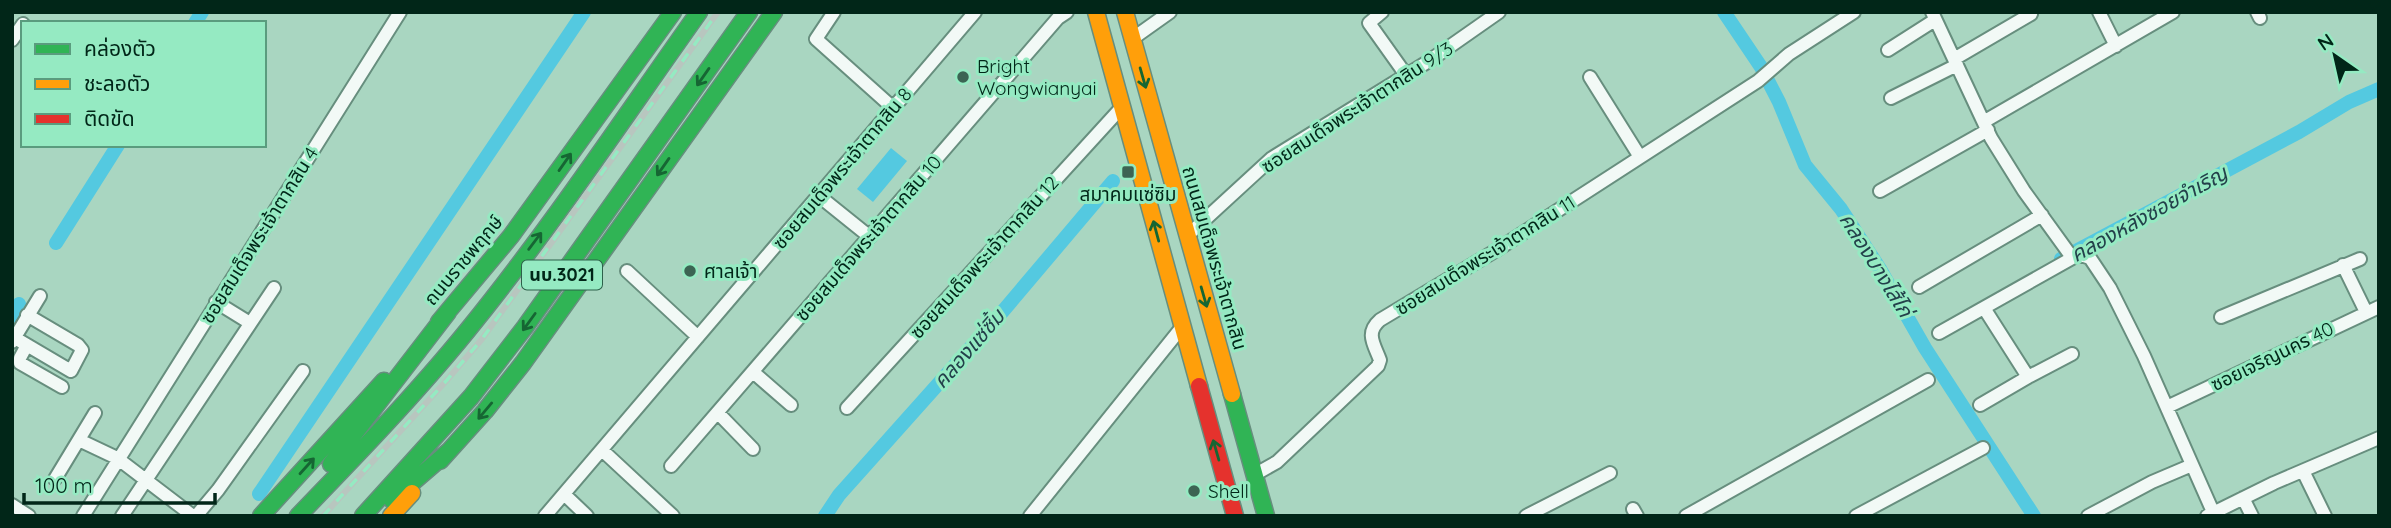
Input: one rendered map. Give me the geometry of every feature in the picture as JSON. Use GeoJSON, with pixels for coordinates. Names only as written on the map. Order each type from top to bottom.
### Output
{"type":"FeatureCollection","features":[{"type":"Feature","properties":{"kind":"main road","name":"ถนนราชพฤกษ์"},"geometry":{"type":"LineString","coordinates":[[261,516],[448,312],[511,236],[673,12]]}},
{"type":"Feature","properties":{"kind":"main road","name":"นบ.3021"},"geometry":{"type":"LineString","coordinates":[[298,516],[409,399],[468,330],[539,236],[699,12]]}},
{"type":"Feature","properties":{"kind":"main road","name":"นบ.3021"},"geometry":{"type":"LineString","coordinates":[[391,516],[485,411],[523,363],[774,12]]}},
{"type":"Feature","properties":{"kind":"main road"},"geometry":{"type":"LineString","coordinates":[[1096,12],[1235,516]]}},
{"type":"Feature","properties":{"kind":"main road","name":"ถนนสมเด็จพระเจ้าตากสิน"},"geometry":{"type":"LineString","coordinates":[[1125,12],[1266,516]]}},
{"type":"Feature","properties":{"kind":"main road","name":"นบ.3021"},"geometry":{"type":"LineString","coordinates":[[362,516],[471,397],[525,327],[746,17]]}},
{"type":"Feature","properties":{"kind":"main road"},"geometry":{"type":"LineString","coordinates":[[291,516],[448,312]]}},
{"type":"Feature","properties":{"kind":"main road"},"geometry":{"type":"LineString","coordinates":[[374,516],[449,451]]}},
{"type":"Feature","properties":{"kind":"street","name":"ซอยสมเด็จพระเจ้าตากสิน 4"},"geometry":{"type":"LineString","coordinates":[[83,516],[400,12]]}},
{"type":"Feature","properties":{"kind":"street"},"geometry":{"type":"LineString","coordinates":[[834,12],[816,39],[892,107]]}},
{"type":"Feature","properties":{"kind":"street","name":"ซอยสมเด็จพระเจ้าตากสิน 8"},"geometry":{"type":"LineString","coordinates":[[545,516],[975,12]]}},
{"type":"Feature","properties":{"kind":"street","name":"ซอยสมเด็จพระเจ้าตากสิน 10"},"geometry":{"type":"LineString","coordinates":[[671,466],[1058,18],[1067,12]]}},
{"type":"Feature","properties":{"kind":"street"},"geometry":{"type":"LineString","coordinates":[[1132,39],[1170,12]]}},
{"type":"Feature","properties":{"kind":"street"},"geometry":{"type":"LineString","coordinates":[[1382,12],[1369,23],[1406,75]]}},
{"type":"Feature","properties":{"kind":"street","name":"ซอยสมเด็จพระเจ้าตากสิน 9/3"},"geometry":{"type":"LineString","coordinates":[[1188,236],[1272,158],[1406,75],[1499,12]]}},
{"type":"Feature","properties":{"kind":"street","name":"ซอยสมเด็จพระเจ้าตากสิน 11"},"geometry":{"type":"LineString","coordinates":[[1254,475],[1278,462],[1378,366],[1380,360],[1370,335],[1380,320],[1495,251],[1758,81],[1789,54],[1854,12]]}},
{"type":"Feature","properties":{"kind":"street"},"geometry":{"type":"LineString","coordinates":[[2099,12],[2116,46]]}},
{"type":"Feature","properties":{"kind":"street"},"geometry":{"type":"LineString","coordinates":[[1880,191],[2173,12]]}},
{"type":"Feature","properties":{"kind":"street"},"geometry":{"type":"LineString","coordinates":[[1891,98],[1956,62],[2031,14]]}},
{"type":"Feature","properties":{"kind":"street"},"geometry":{"type":"LineString","coordinates":[[1888,50],[1933,16],[1987,126],[2024,191],[2070,253],[2090,258],[2110,288],[2192,465],[2210,514],[2379,438]]}},
{"type":"Feature","properties":{"kind":"street"},"geometry":{"type":"LineString","coordinates":[[1590,77],[1640,157]]}},
{"type":"Feature","properties":{"kind":"street","name":"ซอยสมเด็จพระเจ้าตากสิน 12"},"geometry":{"type":"LineString","coordinates":[[847,408],[1122,107]]}},
{"type":"Feature","properties":{"kind":"street"},"geometry":{"type":"LineString","coordinates":[[819,196],[870,237]]}},
{"type":"Feature","properties":{"kind":"street"},"geometry":{"type":"LineString","coordinates":[[1919,287],[2042,215]]}},
{"type":"Feature","properties":{"kind":"street"},"geometry":{"type":"LineString","coordinates":[[1939,334],[2070,253]]}},
{"type":"Feature","properties":{"kind":"street"},"geometry":{"type":"LineString","coordinates":[[2221,317],[2360,259]]}},
{"type":"Feature","properties":{"kind":"street"},"geometry":{"type":"LineString","coordinates":[[2343,265],[2372,309]]}},
{"type":"Feature","properties":{"kind":"street"},"geometry":{"type":"LineString","coordinates":[[627,271],[698,337]]}},
{"type":"Feature","properties":{"kind":"street"},"geometry":{"type":"LineString","coordinates":[[122,516],[274,288]]}},
{"type":"Feature","properties":{"kind":"street"},"geometry":{"type":"LineString","coordinates":[[40,296],[13,340],[27,345],[71,371]]}},
{"type":"Feature","properties":{"kind":"street"},"geometry":{"type":"LineString","coordinates":[[216,302],[250,323]]}},
{"type":"Feature","properties":{"kind":"street"},"geometry":{"type":"LineString","coordinates":[[1984,308],[2028,377]]}},
{"type":"Feature","properties":{"kind":"street","name":"ซอยเจริญนคร 40"},"geometry":{"type":"LineString","coordinates":[[2166,407],[2372,309]]}},
{"type":"Feature","properties":{"kind":"street"},"geometry":{"type":"LineString","coordinates":[[27,315],[82,350],[59,391],[20,363],[27,345]]}},
{"type":"Feature","properties":{"kind":"street"},"geometry":{"type":"LineString","coordinates":[[1030,516],[1182,327]]}},
{"type":"Feature","properties":{"kind":"street"},"geometry":{"type":"LineString","coordinates":[[1980,405],[2072,354]]}},
{"type":"Feature","properties":{"kind":"street"},"geometry":{"type":"LineString","coordinates":[[79,440],[117,458],[195,516],[218,490],[303,371]]}},
{"type":"Feature","properties":{"kind":"street"},"geometry":{"type":"LineString","coordinates":[[753,372],[791,405]]}},
{"type":"Feature","properties":{"kind":"street"},"geometry":{"type":"LineString","coordinates":[[1686,516],[1928,380]]}},
{"type":"Feature","properties":{"kind":"street"},"geometry":{"type":"LineString","coordinates":[[55,478],[95,413]]}},
{"type":"Feature","properties":{"kind":"street"},"geometry":{"type":"LineString","coordinates":[[718,413],[753,449]]}},
{"type":"Feature","properties":{"kind":"street"},"geometry":{"type":"LineString","coordinates":[[1856,516],[1983,448]]}},
{"type":"Feature","properties":{"kind":"street"},"geometry":{"type":"LineString","coordinates":[[602,450],[669,515]]}},
{"type":"Feature","properties":{"kind":"street"},"geometry":{"type":"LineString","coordinates":[[2088,516],[2152,482],[2192,465]]}},
{"type":"Feature","properties":{"kind":"street"},"geometry":{"type":"LineString","coordinates":[[2303,471],[2325,516]]}},
{"type":"Feature","properties":{"kind":"street"},"geometry":{"type":"LineString","coordinates":[[1526,516],[1610,473]]}},
{"type":"Feature","properties":{"kind":"street"},"geometry":{"type":"LineString","coordinates":[[564,494],[587,516]]}},
{"type":"Feature","properties":{"kind":"street"},"geometry":{"type":"LineString","coordinates":[[2243,498],[2252,516]]}},
{"type":"Feature","properties":{"kind":"street"},"geometry":{"type":"LineString","coordinates":[[12,505],[25,515]]}},
{"type":"Feature","properties":{"kind":"water"},"geometry":{"type":"Polygon","coordinates":[[[891,148],[907,161],[873,202],[857,189],[891,148]]]}},
{"type":"Feature","properties":{"kind":"waterway"},"geometry":{"type":"LineString","coordinates":[[196,21],[202,12]]}},
{"type":"Feature","properties":{"kind":"waterway"},"geometry":{"type":"LineString","coordinates":[[259,494],[584,12]]}},
{"type":"Feature","properties":{"kind":"waterway","name":"คลองบางไส้ไก่"},"geometry":{"type":"LineString","coordinates":[[1724,12],[1761,67],[1805,165],[1841,209],[1880,269],[1925,348],[2034,516]]}},
{"type":"Feature","properties":{"kind":"waterway","name":"คลองหลังซอยจำเริญ"},"geometry":{"type":"LineString","coordinates":[[2061,259],[2299,132],[2349,102],[2379,89]]}},
{"type":"Feature","properties":{"kind":"waterway"},"geometry":{"type":"LineString","coordinates":[[56,243],[117,147]]}},
{"type":"Feature","properties":{"kind":"waterway","name":"คลองแซ่ซิ้ม"},"geometry":{"type":"LineString","coordinates":[[825,516],[839,495],[998,317],[1113,181]]}},
{"type":"Feature","properties":{"kind":"waterway"},"geometry":{"type":"LineString","coordinates":[[12,316],[19,304]]}},
{"type":"Feature","properties":{"kind":"railway"},"geometry":{"type":"LineString","coordinates":[[323,516],[482,339],[718,12]]}},
{"type":"Feature","properties":{"kind":"traffic: fast"},"geometry":{"type":"LineString","coordinates":[[439,322],[511,236],[673,12]]}},
{"type":"Feature","properties":{"kind":"traffic: fast"},"geometry":{"type":"LineString","coordinates":[[298,516],[406,402],[467,331],[557,213],[699,12]]}},
{"type":"Feature","properties":{"kind":"traffic: fast"},"geometry":{"type":"LineString","coordinates":[[363,516],[471,397],[525,327],[749,12]]}},
{"type":"Feature","properties":{"kind":"traffic: fast"},"geometry":{"type":"LineString","coordinates":[[440,461],[523,363],[774,12]]}},
{"type":"Feature","properties":{"kind":"traffic: fast"},"geometry":{"type":"LineString","coordinates":[[331,464],[448,312]]}},
{"type":"Feature","properties":{"kind":"traffic: fast"},"geometry":{"type":"LineString","coordinates":[[261,516],[384,381]]}},
{"type":"Feature","properties":{"kind":"traffic: fast"},"geometry":{"type":"LineString","coordinates":[[1232,394],[1266,516]]}},
{"type":"Feature","properties":{"kind":"traffic: fast"},"geometry":{"type":"LineString","coordinates":[[392,500],[449,451]]}},
{"type":"Feature","properties":{"kind":"traffic: slow"},"geometry":{"type":"LineString","coordinates":[[1096,12],[1199,386]]}},
{"type":"Feature","properties":{"kind":"traffic: slow"},"geometry":{"type":"LineString","coordinates":[[1125,12],[1232,394]]}},
{"type":"Feature","properties":{"kind":"traffic: slow"},"geometry":{"type":"LineString","coordinates":[[391,516],[412,493]]}},
{"type":"Feature","properties":{"kind":"traffic: jam"},"geometry":{"type":"LineString","coordinates":[[1199,386],[1235,516]]}},
{"type":"Feature","properties":{"kind":"place","name":"Bright Wongwianyai"},"geometry":{"type":"Point","coordinates":[963,77]}},
{"type":"Feature","properties":{"kind":"place","name":"สมาคมแซ่ซิม"},"geometry":{"type":"Point","coordinates":[1128,172]}},
{"type":"Feature","properties":{"kind":"place","name":"ศาลเจ้า"},"geometry":{"type":"Point","coordinates":[690,271]}},
{"type":"Feature","properties":{"kind":"place","name":"Shell"},"geometry":{"type":"Point","coordinates":[1194,491]}}]}
